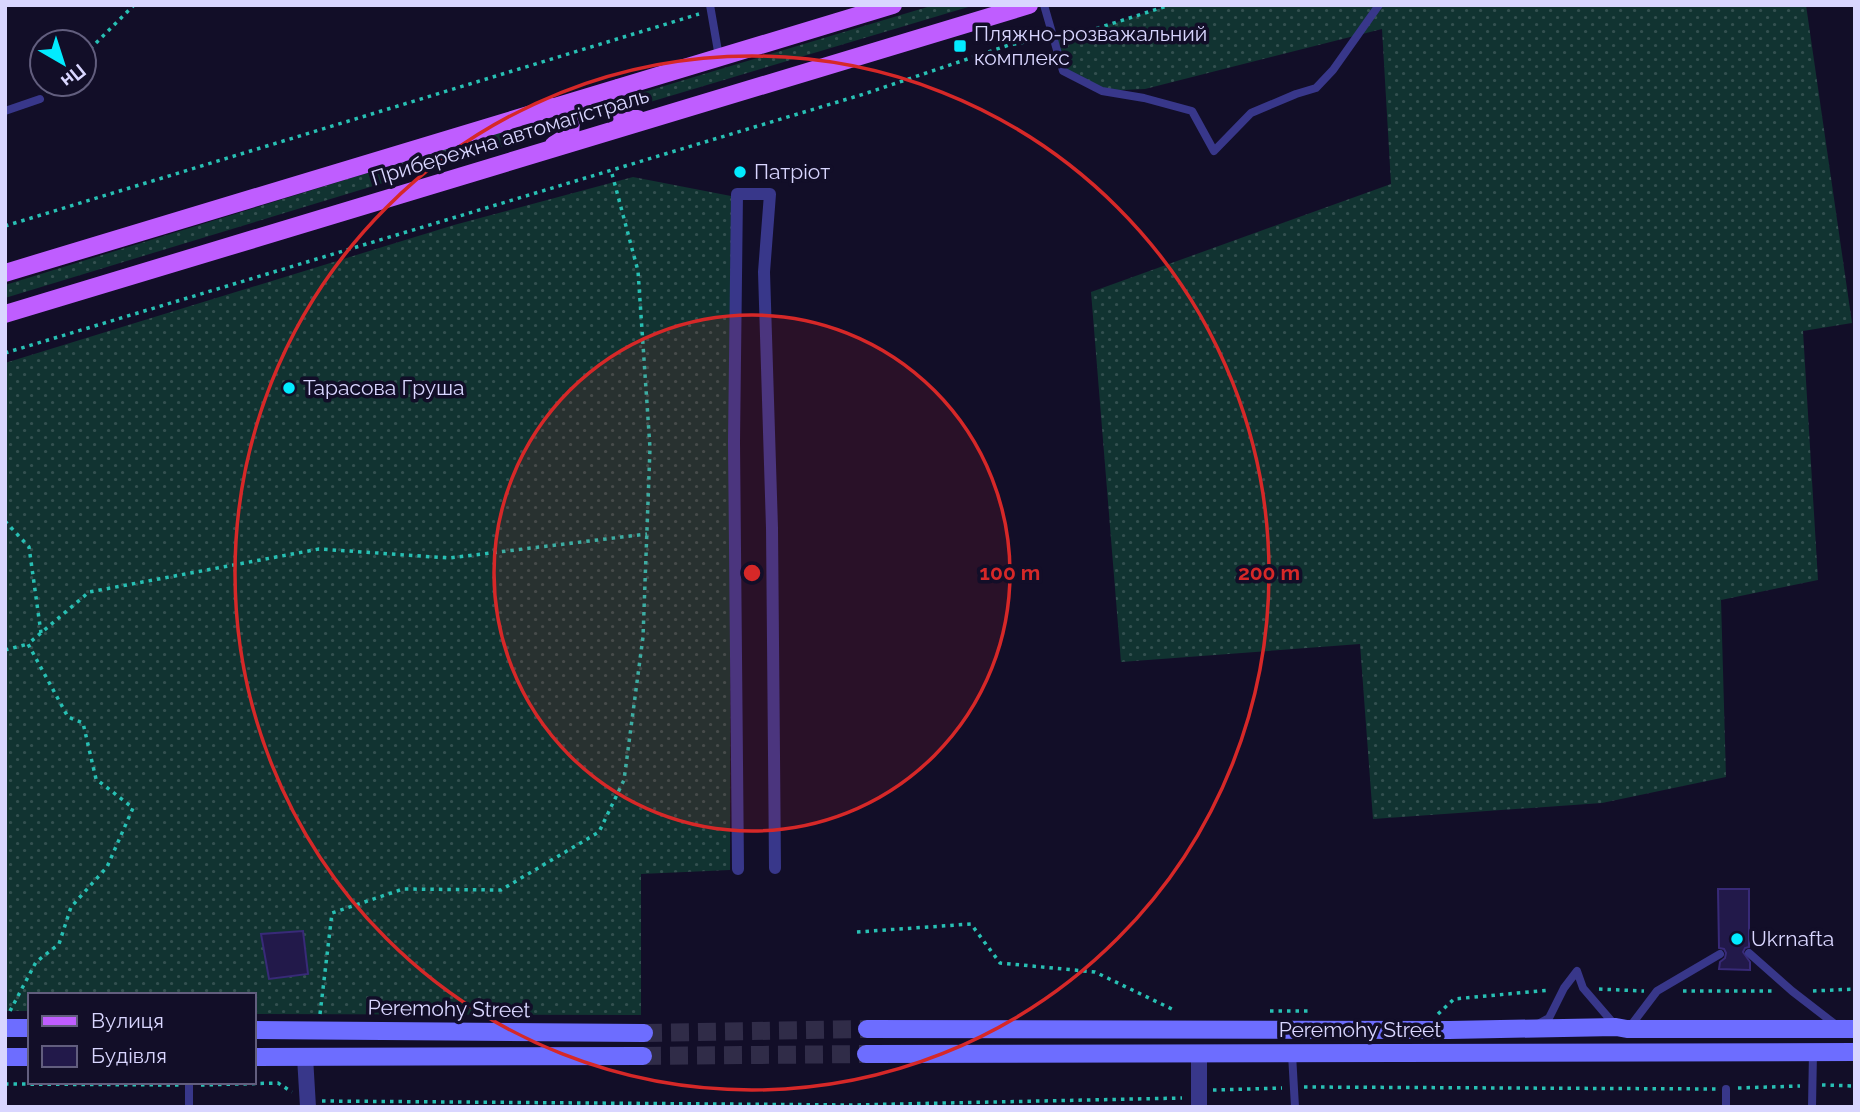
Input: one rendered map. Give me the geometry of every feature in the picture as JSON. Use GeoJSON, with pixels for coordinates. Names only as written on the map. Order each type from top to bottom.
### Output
{"type":"FeatureCollection","features":[{"type":"Feature","properties":{"kind":"main road","name":"Прибережна автомагістраль"},"geometry":{"type":"LineString","coordinates":[[5,273],[893,5]]}},
{"type":"Feature","properties":{"kind":"main road","name":"Прибережна автомагістраль"},"geometry":{"type":"LineString","coordinates":[[5,314],[1029,5]]}},
{"type":"Feature","properties":{"kind":"main road"},"geometry":{"type":"LineString","coordinates":[[619,88],[611,97],[612,110],[618,120],[650,118]]}},
{"type":"Feature","properties":{"kind":"main road"},"geometry":{"type":"LineString","coordinates":[[548,149],[570,135],[568,109],[551,107]]}},
{"type":"Feature","properties":{"kind":"main road"},"geometry":{"type":"LineString","coordinates":[[8,1020],[28,1027]]}},
{"type":"Feature","properties":{"kind":"main road","name":"Peremohy Street"},"geometry":{"type":"LineString","coordinates":[[866,1029],[1848,1029]]}},
{"type":"Feature","properties":{"kind":"main road"},"geometry":{"type":"LineString","coordinates":[[260,1030],[276,1039],[276,1044],[260,1057]]}},
{"type":"Feature","properties":{"kind":"main road","name":"Peremohy Street"},"geometry":{"type":"LineString","coordinates":[[260,1030],[644,1033]]}},
{"type":"Feature","properties":{"kind":"main road"},"geometry":{"type":"LineString","coordinates":[[305,1057],[291,1046],[292,1038],[307,1030]]}},
{"type":"Feature","properties":{"kind":"main road","name":"Peremohy Street"},"geometry":{"type":"LineString","coordinates":[[866,1054],[1855,1052]]}},
{"type":"Feature","properties":{"kind":"main road"},"geometry":{"type":"LineString","coordinates":[[260,1057],[643,1056]]}},
{"type":"Feature","properties":{"kind":"main road"},"geometry":{"type":"LineString","coordinates":[[5,1057],[28,1057]]}},
{"type":"Feature","properties":{"kind":"street"},"geometry":{"type":"LineString","coordinates":[[738,869],[734,442],[737,194],[770,194],[764,272],[772,528],[775,868]]}},
{"type":"Feature","properties":{"kind":"street"},"geometry":{"type":"LineString","coordinates":[[1199,1053],[1199,1098]]}},
{"type":"Feature","properties":{"kind":"street"},"geometry":{"type":"LineString","coordinates":[[305,1057],[307,1104]]}},
{"type":"Feature","properties":{"kind":"lane"},"geometry":{"type":"LineString","coordinates":[[1044,5],[1063,71],[1102,91],[1144,98],[1192,111],[1214,151],[1251,113],[1316,88],[1333,70],[1379,5]]}},
{"type":"Feature","properties":{"kind":"lane"},"geometry":{"type":"LineString","coordinates":[[710,8],[719,57]]}},
{"type":"Feature","properties":{"kind":"lane"},"geometry":{"type":"LineString","coordinates":[[5,111],[40,99]]}},
{"type":"Feature","properties":{"kind":"lane"},"geometry":{"type":"LineString","coordinates":[[1749,953],[1793,991],[1848,1029]]}},
{"type":"Feature","properties":{"kind":"lane"},"geometry":{"type":"LineString","coordinates":[[1530,1029],[1549,1018],[1563,988],[1577,971],[1583,988],[1621,1028],[1657,991],[1720,954]]}},
{"type":"Feature","properties":{"kind":"lane"},"geometry":{"type":"LineString","coordinates":[[1812,1107],[1813,1052]]}},
{"type":"Feature","properties":{"kind":"lane"},"geometry":{"type":"LineString","coordinates":[[1292,1053],[1295,1107]]}},
{"type":"Feature","properties":{"kind":"lane"},"geometry":{"type":"LineString","coordinates":[[189,1084],[189,1107]]}},
{"type":"Feature","properties":{"kind":"lane"},"geometry":{"type":"LineString","coordinates":[[1726,1089],[1726,1107]]}},
{"type":"Feature","properties":{"kind":"path"},"geometry":{"type":"LineString","coordinates":[[98,41],[134,5]]}},
{"type":"Feature","properties":{"kind":"path"},"geometry":{"type":"LineString","coordinates":[[5,353],[864,94],[1010,46],[1092,30],[1170,5]]}},
{"type":"Feature","properties":{"kind":"path"},"geometry":{"type":"LineString","coordinates":[[5,226],[710,8]]}},
{"type":"Feature","properties":{"kind":"path"},"geometry":{"type":"LineString","coordinates":[[320,1015],[332,913],[403,889],[501,890],[599,832],[624,779],[643,637],[650,448],[638,271],[611,170]]}},
{"type":"Feature","properties":{"kind":"path"},"geometry":{"type":"LineString","coordinates":[[5,521],[29,547],[41,633]]}},
{"type":"Feature","properties":{"kind":"path"},"geometry":{"type":"LineString","coordinates":[[5,650],[28,645],[89,592],[319,550],[449,558],[647,534]]}},
{"type":"Feature","properties":{"kind":"path"},"geometry":{"type":"LineString","coordinates":[[8,1020],[36,962],[59,944],[71,907],[107,867],[132,808],[96,779],[83,723],[68,716],[28,645]]}},
{"type":"Feature","properties":{"kind":"path"},"geometry":{"type":"LineString","coordinates":[[857,932],[971,924],[1000,963],[1096,972],[1178,1012],[1164,1012]]}},
{"type":"Feature","properties":{"kind":"path"},"geometry":{"type":"LineString","coordinates":[[1438,1014],[1454,999],[1563,988]]}},
{"type":"Feature","properties":{"kind":"path"},"geometry":{"type":"LineString","coordinates":[[1583,988],[1657,991],[1855,989]]}},
{"type":"Feature","properties":{"kind":"path"},"geometry":{"type":"LineString","coordinates":[[1265,1011],[1317,1011]]}},
{"type":"Feature","properties":{"kind":"path"},"geometry":{"type":"LineString","coordinates":[[5,1084],[77,1086]]}},
{"type":"Feature","properties":{"kind":"path"},"geometry":{"type":"LineString","coordinates":[[307,1104],[852,1105],[1199,1098],[1294,1087],[1726,1089],[1855,1086]]}},
{"type":"Feature","properties":{"kind":"green space"},"geometry":{"type":"Polygon","coordinates":[[[934,5],[975,5],[640,105],[634,95],[934,5]]]}},
{"type":"Feature","properties":{"kind":"green space"},"geometry":{"type":"Polygon","coordinates":[[[1170,5],[1806,5],[1852,323],[1803,331],[1818,580],[1721,600],[1726,777],[1602,803],[1373,819],[1360,644],[1121,662],[1091,292],[1391,184],[1382,29],[1145,89],[1102,91],[1063,71],[1055,37],[1092,30],[1170,5]]]}},
{"type":"Feature","properties":{"kind":"green space"},"geometry":{"type":"Polygon","coordinates":[[[549,117],[554,131],[5,298],[5,285],[549,117]]]}},
{"type":"Feature","properties":{"kind":"green space"},"geometry":{"type":"Polygon","coordinates":[[[633,177],[731,196],[730,870],[641,874],[641,1015],[256,1014],[256,993],[28,993],[28,1011],[5,1011],[5,363],[454,225],[633,177]]]}},
{"type":"Feature","properties":{"kind":"building"},"geometry":{"type":"Polygon","coordinates":[[[1718,889],[1749,889],[1749,947],[1743,952],[1750,962],[1750,970],[1719,969],[1726,953],[1719,948],[1718,889]]]}},
{"type":"Feature","properties":{"kind":"building"},"geometry":{"type":"Polygon","coordinates":[[[303,931],[308,974],[269,979],[261,934],[303,931]]]}},
{"type":"Feature","properties":{"kind":"tunnel"},"geometry":{"type":"LineString","coordinates":[[644,1033],[867,1029]]}},
{"type":"Feature","properties":{"kind":"tunnel"},"geometry":{"type":"LineString","coordinates":[[643,1056],[866,1054]]}},
{"type":"Feature","properties":{"kind":"place","name":"Пляжно-розважальний комплекс"},"geometry":{"type":"Point","coordinates":[960,46]}},
{"type":"Feature","properties":{"kind":"place","name":"Патріот"},"geometry":{"type":"Point","coordinates":[740,172]}},
{"type":"Feature","properties":{"kind":"place","name":"Тарасова Груша"},"geometry":{"type":"Point","coordinates":[289,388]}},
{"type":"Feature","properties":{"kind":"place","name":"Ukrnafta"},"geometry":{"type":"Point","coordinates":[1737,939]}}]}
